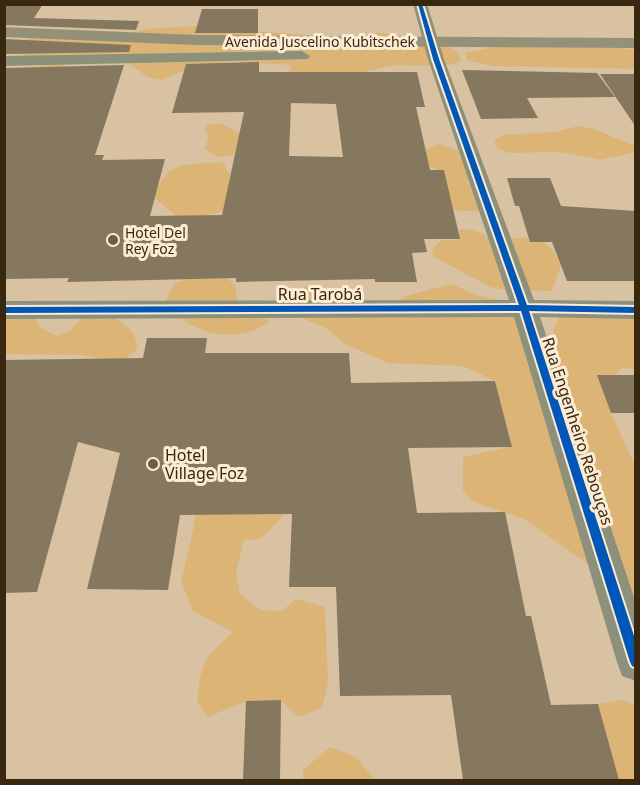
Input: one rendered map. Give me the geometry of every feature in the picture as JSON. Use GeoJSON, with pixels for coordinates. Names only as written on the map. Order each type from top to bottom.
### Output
{"type":"FeatureCollection","features":[{"type":"Feature","properties":{"kind":"main road","name":"Avenida Juscelino Kubitschek"},"geometry":{"type":"LineString","coordinates":[[4,32],[636,61]]}},
{"type":"Feature","properties":{"kind":"main road","name":"Avenida Juscelino Kubitschek"},"geometry":{"type":"LineString","coordinates":[[4,46],[302,56],[636,43]]}},
{"type":"Feature","properties":{"kind":"street","name":"Rua Engenheiro Rebouças"},"geometry":{"type":"LineString","coordinates":[[420,4],[524,308],[636,662]]}},
{"type":"Feature","properties":{"kind":"street","name":"Avenida Juscelino Kubitschek"},"geometry":{"type":"LineString","coordinates":[[4,61],[302,56]]}},
{"type":"Feature","properties":{"kind":"street","name":"Rua Tarobá"},"geometry":{"type":"LineString","coordinates":[[4,310],[524,308],[636,310]]}},
{"type":"Feature","properties":{"kind":"shaded area"},"geometry":{"type":"Polygon","coordinates":[[[198,26],[334,37],[387,33],[394,35],[397,40],[445,45],[459,54],[461,62],[441,66],[395,65],[363,72],[288,73],[292,65],[233,61],[225,63],[218,70],[184,70],[163,80],[149,78],[122,59],[68,61],[59,70],[41,72],[39,62],[33,62],[12,47],[23,40],[35,37],[98,41],[116,39],[147,29],[198,26]]]}},
{"type":"Feature","properties":{"kind":"shaded area"},"geometry":{"type":"Polygon","coordinates":[[[494,47],[623,48],[635,50],[635,69],[492,66],[467,60],[465,53],[494,47]]]}},
{"type":"Feature","properties":{"kind":"shaded area"},"geometry":{"type":"Polygon","coordinates":[[[221,123],[240,134],[235,155],[218,157],[205,149],[209,136],[205,130],[207,125],[221,123]]]}},
{"type":"Feature","properties":{"kind":"shaded area"},"geometry":{"type":"Polygon","coordinates":[[[578,126],[631,144],[635,146],[635,152],[601,160],[560,152],[510,153],[498,149],[494,141],[502,135],[555,132],[578,126]]]}},
{"type":"Feature","properties":{"kind":"shaded area"},"geometry":{"type":"Polygon","coordinates":[[[439,144],[459,151],[471,179],[465,182],[478,186],[482,211],[434,207],[438,170],[428,166],[426,149],[439,144]]]}},
{"type":"Feature","properties":{"kind":"shaded area"},"geometry":{"type":"Polygon","coordinates":[[[223,162],[230,177],[232,203],[220,212],[182,221],[155,198],[159,185],[172,170],[189,164],[223,162]]]}},
{"type":"Feature","properties":{"kind":"shaded area"},"geometry":{"type":"Polygon","coordinates":[[[457,229],[476,231],[491,241],[532,238],[548,246],[561,265],[552,291],[506,290],[490,287],[434,257],[432,249],[442,240],[459,240],[457,229]]]}},
{"type":"Feature","properties":{"kind":"shaded area"},"geometry":{"type":"Polygon","coordinates":[[[191,278],[228,278],[236,287],[237,301],[270,322],[257,329],[228,335],[200,329],[187,322],[166,300],[175,283],[191,278]]]}},
{"type":"Feature","properties":{"kind":"shaded area"},"geometry":{"type":"Polygon","coordinates":[[[451,284],[479,296],[502,301],[540,341],[552,336],[560,312],[635,316],[635,369],[623,368],[615,374],[627,395],[611,413],[635,466],[635,595],[622,579],[588,564],[524,519],[474,502],[463,491],[463,457],[512,446],[495,381],[463,366],[388,363],[345,344],[326,328],[306,320],[294,301],[305,286],[323,289],[363,305],[389,306],[406,296],[451,284]]]}},
{"type":"Feature","properties":{"kind":"shaded area"},"geometry":{"type":"Polygon","coordinates":[[[5,307],[34,312],[38,326],[57,336],[71,330],[84,316],[107,311],[133,332],[138,348],[121,363],[83,355],[5,354],[5,307]]]}},
{"type":"Feature","properties":{"kind":"shaded area"},"geometry":{"type":"Polygon","coordinates":[[[197,504],[293,505],[261,539],[244,540],[236,573],[240,594],[260,610],[282,611],[296,599],[325,607],[328,683],[322,708],[298,717],[281,700],[246,701],[208,717],[197,701],[206,662],[215,649],[233,632],[193,611],[181,581],[197,504]]]}},
{"type":"Feature","properties":{"kind":"shaded area"},"geometry":{"type":"Polygon","coordinates":[[[622,700],[635,705],[635,780],[619,780],[598,704],[622,700]]]}},
{"type":"Feature","properties":{"kind":"shaded area"},"geometry":{"type":"Polygon","coordinates":[[[330,747],[356,757],[375,780],[303,780],[303,770],[330,747]]]}},
{"type":"Feature","properties":{"kind":"building"},"geometry":{"type":"Polygon","coordinates":[[[4,4],[43,4],[34,18],[139,21],[136,30],[4,25],[4,4]]]}},
{"type":"Feature","properties":{"kind":"building"},"geometry":{"type":"Polygon","coordinates":[[[202,9],[258,9],[258,33],[195,33],[202,9]]]}},
{"type":"Feature","properties":{"kind":"building"},"geometry":{"type":"Polygon","coordinates":[[[4,39],[131,45],[129,52],[4,54],[4,39]]]}},
{"type":"Feature","properties":{"kind":"building"},"geometry":{"type":"Polygon","coordinates":[[[259,62],[259,72],[417,72],[425,107],[416,107],[430,170],[444,170],[460,239],[424,239],[427,252],[412,253],[417,282],[375,282],[375,279],[236,282],[236,278],[67,282],[69,278],[4,279],[4,68],[124,65],[95,155],[104,155],[102,160],[165,159],[150,216],[222,215],[244,112],[172,113],[186,64],[259,62]],[[291,103],[289,156],[343,157],[336,104],[291,103]]]}},
{"type":"Feature","properties":{"kind":"building"},"geometry":{"type":"Polygon","coordinates":[[[462,70],[597,73],[615,97],[527,98],[538,118],[481,119],[462,70]]]}},
{"type":"Feature","properties":{"kind":"building"},"geometry":{"type":"Polygon","coordinates":[[[600,74],[636,74],[636,127],[600,74]]]}},
{"type":"Feature","properties":{"kind":"building"},"geometry":{"type":"Polygon","coordinates":[[[507,178],[550,178],[561,206],[636,211],[636,281],[567,281],[552,242],[530,242],[519,206],[515,206],[507,178]]]}},
{"type":"Feature","properties":{"kind":"building"},"geometry":{"type":"Polygon","coordinates":[[[147,338],[207,338],[205,353],[349,353],[351,383],[495,381],[512,447],[408,448],[417,513],[505,512],[526,616],[531,616],[551,705],[598,704],[619,780],[463,780],[451,695],[340,696],[336,587],[289,587],[292,514],[180,515],[168,590],[87,589],[120,453],[78,442],[37,592],[4,593],[4,360],[143,358],[147,338]]]}},
{"type":"Feature","properties":{"kind":"building"},"geometry":{"type":"Polygon","coordinates":[[[597,375],[636,375],[636,413],[611,413],[597,375]]]}},
{"type":"Feature","properties":{"kind":"building"},"geometry":{"type":"Polygon","coordinates":[[[281,700],[280,780],[243,780],[246,701],[281,700]]]}},
{"type":"Feature","properties":{"kind":"cycle path"},"geometry":{"type":"LineString","coordinates":[[420,4],[436,59],[524,308],[636,662]]}},
{"type":"Feature","properties":{"kind":"cycle path"},"geometry":{"type":"LineString","coordinates":[[4,310],[524,308],[636,310]]}},
{"type":"Feature","properties":{"kind":"place","name":"Hotel Del Rey Foz"},"geometry":{"type":"Point","coordinates":[113,240]}},
{"type":"Feature","properties":{"kind":"place","name":"Hotel Village Foz"},"geometry":{"type":"Point","coordinates":[153,464]}}]}
